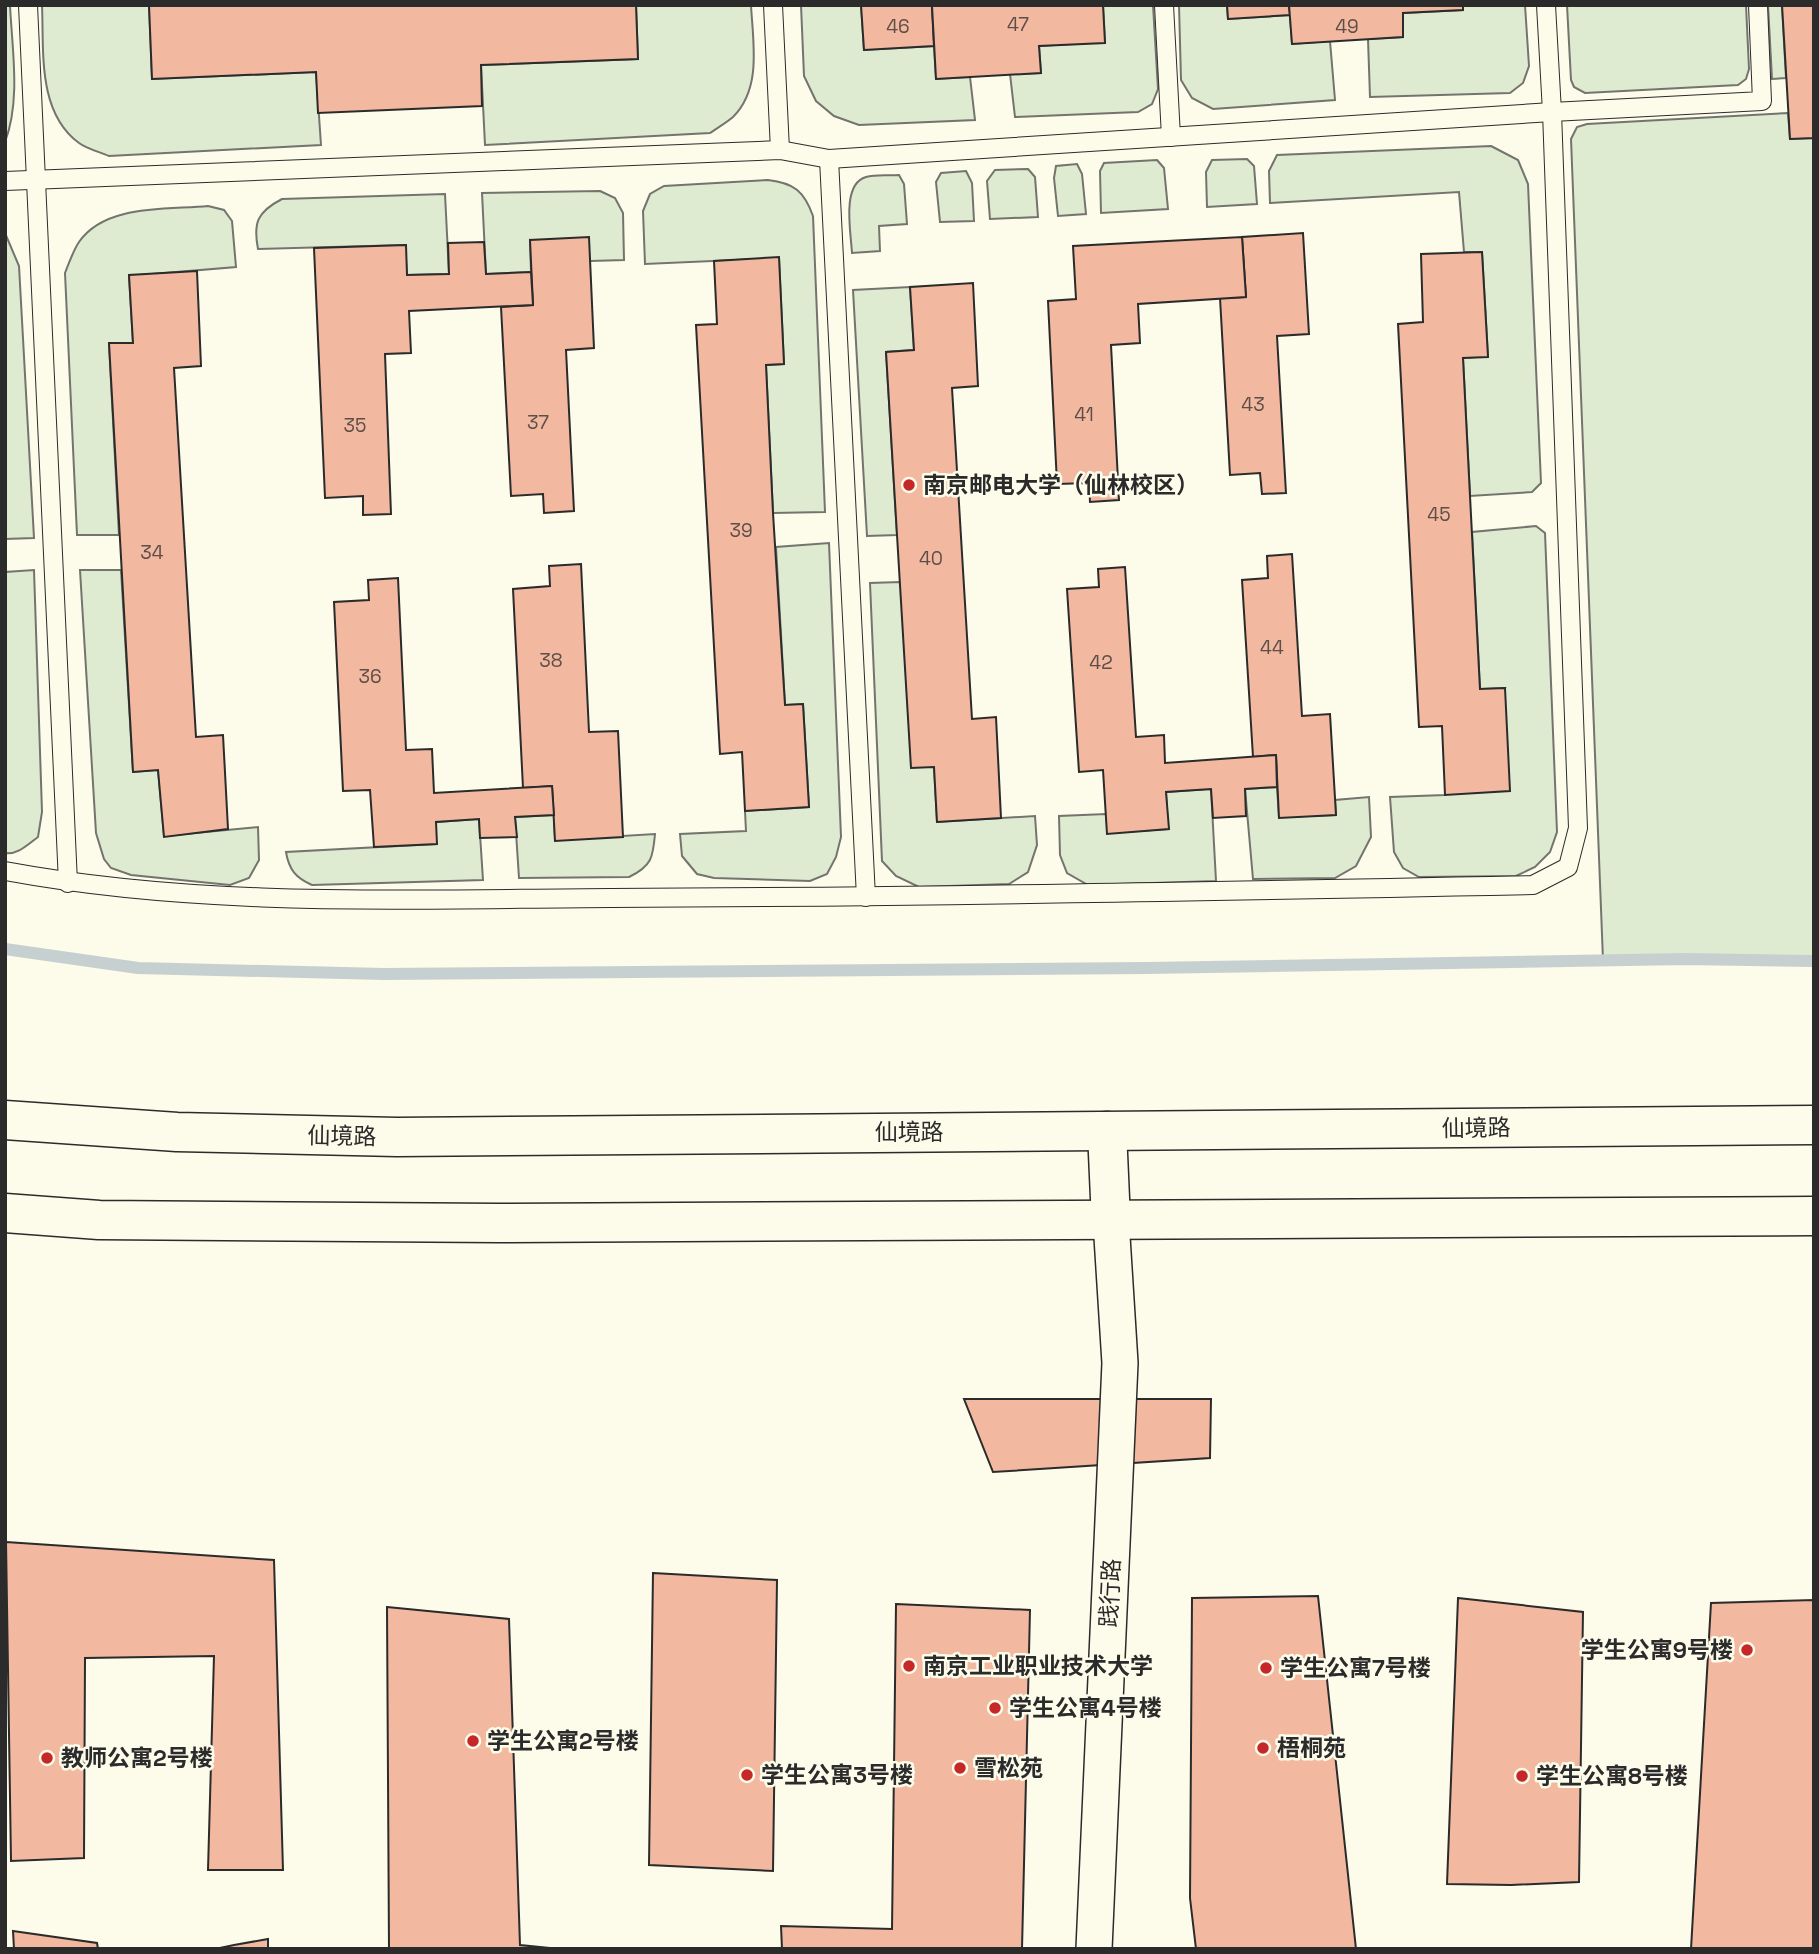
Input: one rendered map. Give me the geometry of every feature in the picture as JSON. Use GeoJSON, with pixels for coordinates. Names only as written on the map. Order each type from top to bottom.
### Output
{"type":"FeatureCollection","features":[{"type":"Feature","properties":{"kind":"main road","name":"仙境路"},"geometry":{"type":"LineString","coordinates":[[5,1120],[177,1132],[397,1137],[1814,1125]]}},
{"type":"Feature","properties":{"kind":"main road"},"geometry":{"type":"LineString","coordinates":[[1107,1131],[1111,1221]]}},
{"type":"Feature","properties":{"kind":"main road"},"geometry":{"type":"LineString","coordinates":[[5,1213],[99,1220],[485,1223],[1814,1216]]}},
{"type":"Feature","properties":{"kind":"street","name":"践行路"},"geometry":{"type":"LineString","coordinates":[[1094,1949],[1120,1363],[1111,1221]]}},
{"type":"Feature","properties":{"kind":"lane"},"geometry":{"type":"LineString","coordinates":[[28,5],[68,883]]}},
{"type":"Feature","properties":{"kind":"lane"},"geometry":{"type":"LineString","coordinates":[[773,5],[780,150]]}},
{"type":"Feature","properties":{"kind":"lane"},"geometry":{"type":"LineString","coordinates":[[1164,5],[1171,137]]}},
{"type":"Feature","properties":{"kind":"lane"},"geometry":{"type":"LineString","coordinates":[[5,871],[68,883],[190,894],[337,899],[866,897],[1533,885],[1568,867],[1578,828],[1546,5]]}},
{"type":"Feature","properties":{"kind":"lane"},"geometry":{"type":"LineString","coordinates":[[5,181],[780,150],[829,159],[1762,101],[1758,5]]}},
{"type":"Feature","properties":{"kind":"lane"},"geometry":{"type":"LineString","coordinates":[[829,159],[866,897]]}},
{"type":"Feature","properties":{"kind":"green space"},"geometry":{"type":"Polygon","coordinates":[[[5,5],[10,5],[14,92],[5,142],[5,5]]]}},
{"type":"Feature","properties":{"kind":"green space"},"geometry":{"type":"Polygon","coordinates":[[[42,5],[149,5],[152,79],[316,72],[321,145],[109,156],[86,147],[65,130],[49,98],[44,61],[42,5]]]}},
{"type":"Feature","properties":{"kind":"green space"},"geometry":{"type":"Polygon","coordinates":[[[636,5],[751,5],[754,49],[752,79],[742,105],[733,117],[710,133],[485,145],[481,65],[638,59],[636,5]]]}},
{"type":"Feature","properties":{"kind":"green space"},"geometry":{"type":"Polygon","coordinates":[[[801,5],[861,5],[864,50],[934,46],[936,79],[970,77],[975,120],[859,125],[834,116],[816,101],[804,76],[801,5]]]}},
{"type":"Feature","properties":{"kind":"green space"},"geometry":{"type":"Polygon","coordinates":[[[1103,5],[1153,5],[1158,89],[1152,104],[1138,112],[1015,117],[1010,74],[1041,73],[1039,46],[1105,42],[1103,5]]]}},
{"type":"Feature","properties":{"kind":"green space"},"geometry":{"type":"Polygon","coordinates":[[[1179,5],[1227,5],[1228,19],[1290,15],[1292,44],[1330,41],[1335,100],[1213,109],[1192,98],[1181,80],[1179,5]]]}},
{"type":"Feature","properties":{"kind":"green space"},"geometry":{"type":"Polygon","coordinates":[[[1463,5],[1525,5],[1529,66],[1523,83],[1510,93],[1370,97],[1368,39],[1403,37],[1403,13],[1463,10],[1463,5]]]}},
{"type":"Feature","properties":{"kind":"green space"},"geometry":{"type":"Polygon","coordinates":[[[1567,5],[1746,5],[1749,69],[1746,79],[1738,85],[1585,93],[1574,87],[1571,80],[1567,5]]]}},
{"type":"Feature","properties":{"kind":"green space"},"geometry":{"type":"Polygon","coordinates":[[[1768,5],[1782,5],[1786,78],[1772,79],[1768,5]]]}},
{"type":"Feature","properties":{"kind":"green space"},"geometry":{"type":"Polygon","coordinates":[[[1788,113],[1790,139],[1814,138],[1814,961],[1603,960],[1571,139],[1577,127],[1587,124],[1788,113]]]}},
{"type":"Feature","properties":{"kind":"green space"},"geometry":{"type":"Polygon","coordinates":[[[1491,146],[1518,160],[1528,184],[1541,483],[1532,492],[1470,496],[1463,358],[1488,356],[1482,252],[1464,252],[1459,192],[1270,203],[1269,171],[1277,155],[1491,146]]]}},
{"type":"Feature","properties":{"kind":"green space"},"geometry":{"type":"Polygon","coordinates":[[[1247,159],[1254,166],[1257,204],[1207,207],[1206,172],[1212,160],[1247,159]]]}},
{"type":"Feature","properties":{"kind":"green space"},"geometry":{"type":"Polygon","coordinates":[[[1157,160],[1164,168],[1168,209],[1101,213],[1100,171],[1104,163],[1157,160]]]}},
{"type":"Feature","properties":{"kind":"green space"},"geometry":{"type":"Polygon","coordinates":[[[1077,164],[1082,174],[1086,214],[1058,216],[1054,178],[1056,166],[1077,164]]]}},
{"type":"Feature","properties":{"kind":"green space"},"geometry":{"type":"Polygon","coordinates":[[[1028,169],[1035,177],[1038,217],[990,219],[987,181],[995,170],[1028,169]]]}},
{"type":"Feature","properties":{"kind":"green space"},"geometry":{"type":"Polygon","coordinates":[[[966,171],[972,183],[974,221],[940,222],[936,182],[941,173],[966,171]]]}},
{"type":"Feature","properties":{"kind":"green space"},"geometry":{"type":"Polygon","coordinates":[[[899,175],[904,184],[907,224],[879,226],[880,251],[852,253],[849,210],[853,189],[858,181],[866,177],[899,175]]]}},
{"type":"Feature","properties":{"kind":"green space"},"geometry":{"type":"Polygon","coordinates":[[[768,180],[785,183],[802,194],[813,216],[825,512],[773,513],[766,365],[784,364],[779,258],[645,264],[643,211],[650,194],[664,186],[768,180]]]}},
{"type":"Feature","properties":{"kind":"green space"},"geometry":{"type":"Polygon","coordinates":[[[600,191],[615,198],[623,213],[624,260],[590,261],[530,240],[531,272],[486,274],[482,193],[600,191]]]}},
{"type":"Feature","properties":{"kind":"green space"},"geometry":{"type":"Polygon","coordinates":[[[445,194],[449,274],[407,275],[405,245],[258,249],[256,232],[259,219],[267,209],[282,199],[445,194]]]}},
{"type":"Feature","properties":{"kind":"green space"},"geometry":{"type":"Polygon","coordinates":[[[208,206],[224,210],[232,221],[236,267],[129,276],[133,343],[109,344],[119,535],[77,535],[65,273],[79,242],[90,230],[104,221],[138,211],[208,206]]]}},
{"type":"Feature","properties":{"kind":"green space"},"geometry":{"type":"Polygon","coordinates":[[[5,233],[19,266],[34,538],[5,539],[5,233]]]}},
{"type":"Feature","properties":{"kind":"green space"},"geometry":{"type":"Polygon","coordinates":[[[910,287],[914,350],[886,352],[897,535],[867,536],[853,290],[910,287]]]}},
{"type":"Feature","properties":{"kind":"green space"},"geometry":{"type":"Polygon","coordinates":[[[1536,526],[1545,533],[1557,832],[1550,852],[1535,867],[1516,876],[1419,877],[1403,868],[1394,852],[1390,797],[1445,795],[1505,688],[1480,689],[1472,532],[1536,526]]]}},
{"type":"Feature","properties":{"kind":"green space"},"geometry":{"type":"Polygon","coordinates":[[[829,543],[841,837],[836,857],[827,874],[810,881],[714,878],[697,874],[682,856],[680,834],[746,831],[745,811],[809,807],[803,704],[785,705],[776,547],[829,543]]]}},
{"type":"Feature","properties":{"kind":"green space"},"geometry":{"type":"Polygon","coordinates":[[[34,570],[42,812],[38,837],[19,851],[5,853],[5,572],[34,570]]]}},
{"type":"Feature","properties":{"kind":"green space"},"geometry":{"type":"Polygon","coordinates":[[[80,570],[121,570],[133,772],[158,770],[164,836],[258,827],[259,860],[249,878],[230,885],[131,875],[111,868],[104,859],[96,833],[80,570]]]}},
{"type":"Feature","properties":{"kind":"green space"},"geometry":{"type":"Polygon","coordinates":[[[900,582],[934,767],[937,822],[1035,816],[1037,845],[1028,872],[1009,884],[919,887],[896,876],[882,861],[870,583],[900,582]]]}},
{"type":"Feature","properties":{"kind":"green space"},"geometry":{"type":"Polygon","coordinates":[[[1277,787],[1279,817],[1336,815],[1335,800],[1369,797],[1371,837],[1356,866],[1335,878],[1253,879],[1245,789],[1277,787]]]}},
{"type":"Feature","properties":{"kind":"green space"},"geometry":{"type":"Polygon","coordinates":[[[1211,789],[1216,881],[1088,885],[1067,873],[1060,855],[1059,816],[1106,814],[1108,833],[1168,829],[1166,792],[1211,789]]]}},
{"type":"Feature","properties":{"kind":"green space"},"geometry":{"type":"Polygon","coordinates":[[[554,815],[555,840],[655,834],[650,860],[629,877],[519,878],[515,817],[554,815]]]}},
{"type":"Feature","properties":{"kind":"green space"},"geometry":{"type":"Polygon","coordinates":[[[479,819],[483,880],[312,885],[294,873],[286,852],[436,844],[436,822],[479,819]]]}},
{"type":"Feature","properties":{"kind":"building"},"geometry":{"type":"Polygon","coordinates":[[[149,5],[636,5],[638,59],[481,65],[482,106],[318,113],[316,72],[152,79],[149,5]]]}},
{"type":"Feature","properties":{"kind":"building"},"geometry":{"type":"Polygon","coordinates":[[[861,5],[946,5],[932,6],[934,46],[864,50],[861,5]]]}},
{"type":"Feature","properties":{"kind":"building"},"geometry":{"type":"Polygon","coordinates":[[[1103,5],[1105,43],[1039,46],[1041,73],[936,79],[932,6],[1103,5]]]}},
{"type":"Feature","properties":{"kind":"building"},"geometry":{"type":"Polygon","coordinates":[[[1227,5],[1289,5],[1290,15],[1228,19],[1227,5]]]}},
{"type":"Feature","properties":{"kind":"building"},"geometry":{"type":"Polygon","coordinates":[[[1289,5],[1463,5],[1463,10],[1403,13],[1403,37],[1292,44],[1289,5]]]}},
{"type":"Feature","properties":{"kind":"building"},"geometry":{"type":"Polygon","coordinates":[[[1782,5],[1814,5],[1814,138],[1790,139],[1782,5]]]}},
{"type":"Feature","properties":{"kind":"building"},"geometry":{"type":"Polygon","coordinates":[[[1303,233],[1309,334],[1277,336],[1286,493],[1262,494],[1260,473],[1230,475],[1220,298],[1246,297],[1242,237],[1303,233]]]}},
{"type":"Feature","properties":{"kind":"building"},"geometry":{"type":"Polygon","coordinates":[[[589,237],[594,348],[566,350],[574,511],[544,513],[543,494],[511,496],[501,307],[533,305],[530,240],[589,237]]]}},
{"type":"Feature","properties":{"kind":"building"},"geometry":{"type":"Polygon","coordinates":[[[1242,237],[1246,297],[1138,304],[1140,343],[1111,345],[1119,500],[1090,502],[1089,483],[1057,484],[1048,301],[1076,299],[1073,246],[1242,237]]]}},
{"type":"Feature","properties":{"kind":"building"},"geometry":{"type":"Polygon","coordinates":[[[484,242],[486,274],[531,272],[533,305],[409,311],[411,353],[385,354],[391,514],[363,515],[363,496],[325,498],[314,248],[406,245],[407,275],[449,274],[448,243],[484,242]]]}},
{"type":"Feature","properties":{"kind":"building"},"geometry":{"type":"Polygon","coordinates":[[[1482,252],[1488,357],[1463,358],[1480,689],[1505,688],[1510,791],[1445,795],[1442,726],[1419,727],[1398,324],[1423,322],[1421,254],[1482,252]]]}},
{"type":"Feature","properties":{"kind":"building"},"geometry":{"type":"Polygon","coordinates":[[[779,257],[784,364],[766,365],[773,513],[785,705],[803,704],[809,807],[745,811],[742,752],[720,754],[696,325],[717,324],[714,261],[779,257]]]}},
{"type":"Feature","properties":{"kind":"building"},"geometry":{"type":"Polygon","coordinates":[[[197,271],[201,366],[174,368],[196,737],[223,735],[228,829],[164,837],[158,770],[133,772],[109,343],[133,343],[129,275],[197,271]]]}},
{"type":"Feature","properties":{"kind":"building"},"geometry":{"type":"Polygon","coordinates":[[[973,283],[978,386],[952,388],[972,719],[996,717],[1001,818],[937,822],[934,767],[911,768],[886,352],[914,350],[910,287],[973,283]]]}},
{"type":"Feature","properties":{"kind":"building"},"geometry":{"type":"Polygon","coordinates":[[[1292,554],[1302,716],[1330,714],[1336,815],[1279,818],[1276,755],[1253,757],[1242,580],[1268,578],[1267,556],[1292,554]]]}},
{"type":"Feature","properties":{"kind":"building"},"geometry":{"type":"Polygon","coordinates":[[[581,564],[589,732],[618,731],[623,837],[555,841],[552,786],[523,788],[513,589],[550,586],[549,566],[581,564]]]}},
{"type":"Feature","properties":{"kind":"building"},"geometry":{"type":"Polygon","coordinates":[[[1125,567],[1136,737],[1164,735],[1165,763],[1276,755],[1277,787],[1245,789],[1246,816],[1213,818],[1211,789],[1166,792],[1169,829],[1107,834],[1103,770],[1079,772],[1067,589],[1099,587],[1098,569],[1125,567]]]}},
{"type":"Feature","properties":{"kind":"building"},"geometry":{"type":"Polygon","coordinates":[[[398,578],[406,750],[432,749],[434,793],[552,786],[554,815],[515,817],[517,837],[480,838],[479,819],[436,822],[437,844],[374,847],[370,790],[343,791],[334,602],[369,600],[368,580],[398,578]]]}},
{"type":"Feature","properties":{"kind":"building"},"geometry":{"type":"Polygon","coordinates":[[[964,1399],[1211,1399],[1210,1458],[993,1472],[964,1399]]]}},
{"type":"Feature","properties":{"kind":"building","name":"教师公寓2号楼"},"geometry":{"type":"Polygon","coordinates":[[[6,1542],[274,1560],[283,1870],[208,1870],[214,1656],[85,1658],[84,1858],[11,1861],[6,1542]]]}},
{"type":"Feature","properties":{"kind":"building"},"geometry":{"type":"Polygon","coordinates":[[[653,1573],[777,1580],[773,1871],[649,1865],[653,1573]]]}},
{"type":"Feature","properties":{"kind":"building","name":"梧桐苑"},"geometry":{"type":"Polygon","coordinates":[[[1318,1596],[1356,1949],[1196,1949],[1190,1898],[1192,1598],[1318,1596]]]}},
{"type":"Feature","properties":{"kind":"building"},"geometry":{"type":"Polygon","coordinates":[[[1458,1598],[1583,1612],[1579,1882],[1447,1884],[1458,1598]]]}},
{"type":"Feature","properties":{"kind":"building"},"geometry":{"type":"Polygon","coordinates":[[[1814,1600],[1814,1949],[1691,1949],[1711,1603],[1814,1600]]]}},
{"type":"Feature","properties":{"kind":"building","name":"雪松苑"},"geometry":{"type":"Polygon","coordinates":[[[896,1604],[1030,1610],[1022,1949],[782,1949],[781,1926],[892,1929],[896,1604]]]}},
{"type":"Feature","properties":{"kind":"building"},"geometry":{"type":"Polygon","coordinates":[[[387,1607],[509,1619],[520,1945],[560,1949],[389,1949],[387,1607]]]}},
{"type":"Feature","properties":{"kind":"building"},"geometry":{"type":"Polygon","coordinates":[[[13,1931],[97,1943],[98,1949],[14,1949],[13,1931]]]}},
{"type":"Feature","properties":{"kind":"building"},"geometry":{"type":"Polygon","coordinates":[[[268,1939],[268,1949],[215,1949],[234,1945],[268,1939]]]}},
{"type":"Feature","properties":{"kind":"waterway"},"geometry":{"type":"LineString","coordinates":[[5,949],[138,968],[383,974],[1146,968],[1685,959],[1814,961]]}},
{"type":"Feature","properties":{"kind":"place","name":"南京邮电大学（仙林校区）"},"geometry":{"type":"Point","coordinates":[909,485]}},
{"type":"Feature","properties":{"kind":"place","name":"学生公寓9号楼"},"geometry":{"type":"Point","coordinates":[1747,1650]}},
{"type":"Feature","properties":{"kind":"place","name":"南京工业职业技术大学"},"geometry":{"type":"Point","coordinates":[909,1666]}},
{"type":"Feature","properties":{"kind":"place","name":"学生公寓7号楼"},"geometry":{"type":"Point","coordinates":[1266,1668]}},
{"type":"Feature","properties":{"kind":"place","name":"学生公寓4号楼"},"geometry":{"type":"Point","coordinates":[995,1708]}},
{"type":"Feature","properties":{"kind":"place","name":"学生公寓2号楼"},"geometry":{"type":"Point","coordinates":[473,1741]}},
{"type":"Feature","properties":{"kind":"place","name":"梧桐苑"},"geometry":{"type":"Point","coordinates":[1263,1748]}},
{"type":"Feature","properties":{"kind":"place","name":"教师公寓2号楼"},"geometry":{"type":"Point","coordinates":[47,1758]}},
{"type":"Feature","properties":{"kind":"place","name":"雪松苑"},"geometry":{"type":"Point","coordinates":[960,1768]}},
{"type":"Feature","properties":{"kind":"place","name":"学生公寓3号楼"},"geometry":{"type":"Point","coordinates":[747,1775]}},
{"type":"Feature","properties":{"kind":"place","name":"学生公寓8号楼"},"geometry":{"type":"Point","coordinates":[1522,1776]}}]}
